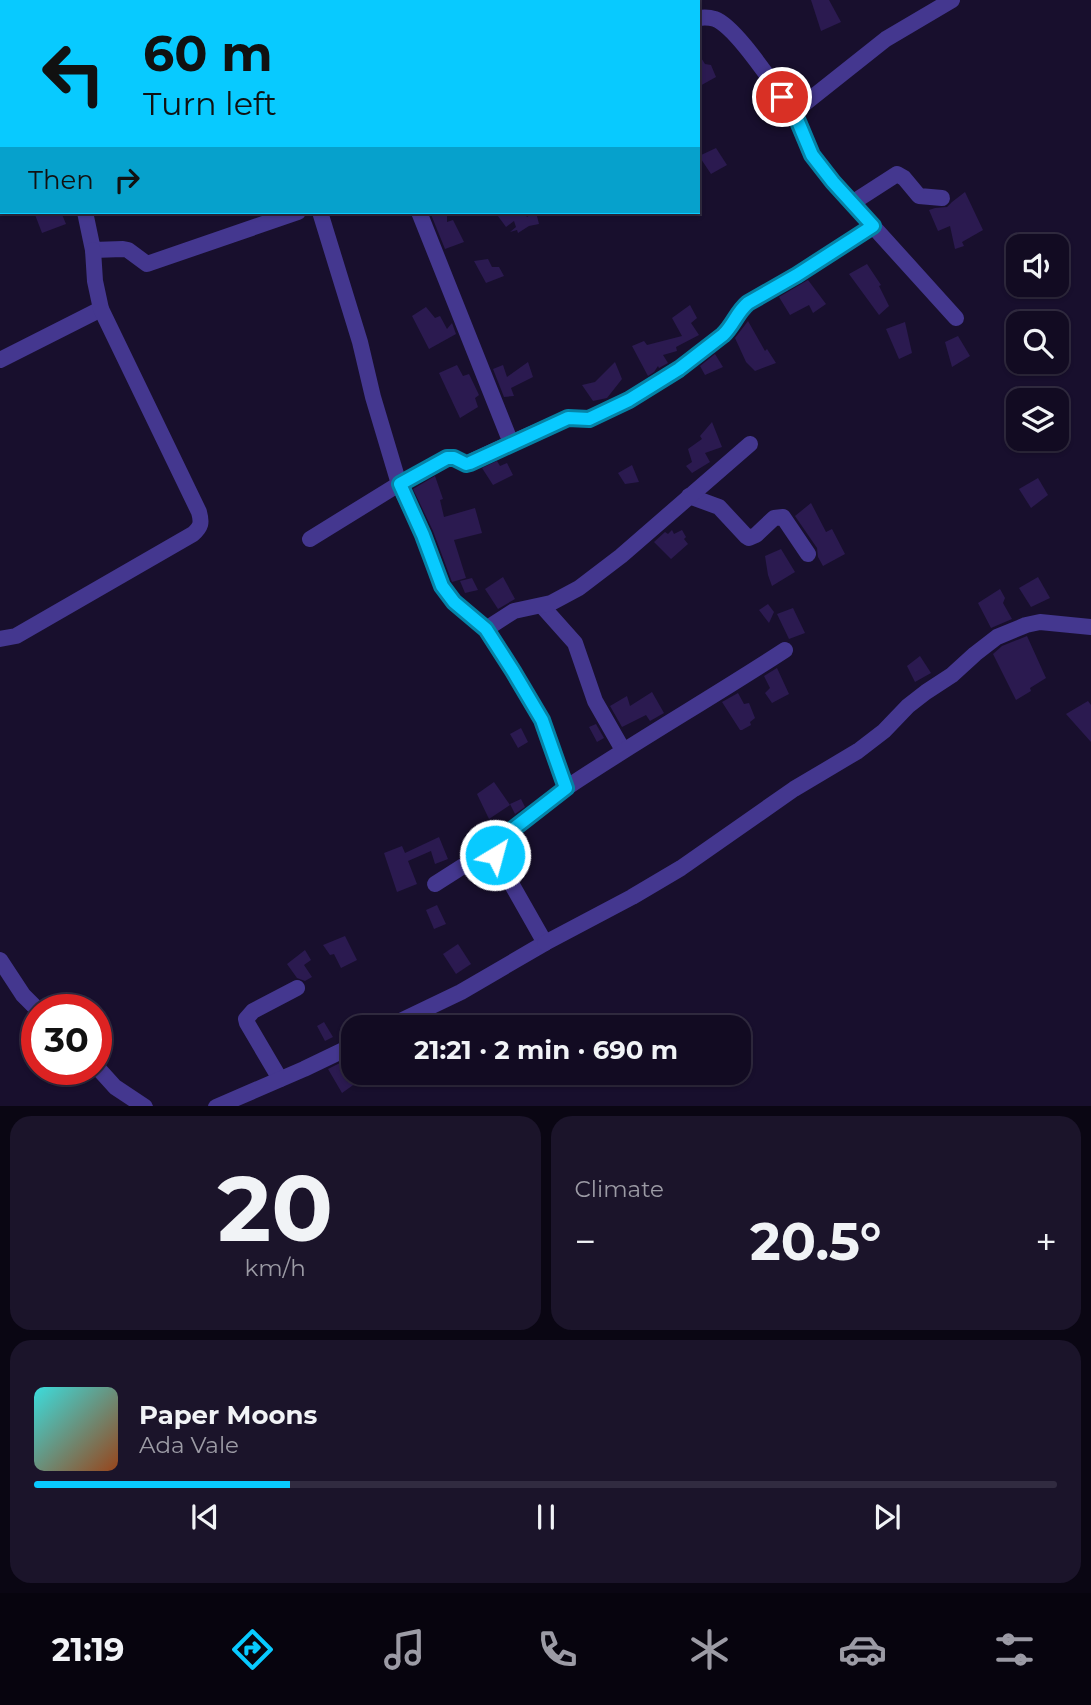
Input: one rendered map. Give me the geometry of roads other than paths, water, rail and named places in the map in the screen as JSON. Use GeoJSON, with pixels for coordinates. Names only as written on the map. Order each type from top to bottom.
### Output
{"type":"FeatureCollection","features":[{"type":"Feature","properties":{"kind":"street"},"geometry":{"type":"LineString","coordinates":[[794,112],[886,40],[951,0]]}},
{"type":"Feature","properties":{"kind":"street"},"geometry":{"type":"LineString","coordinates":[[700,18],[716,19],[745,47],[794,112],[812,155],[833,182],[956,318]]}},
{"type":"Feature","properties":{"kind":"street"},"geometry":{"type":"LineString","coordinates":[[852,203],[897,174],[919,195],[942,198]]}},
{"type":"Feature","properties":{"kind":"street"},"geometry":{"type":"LineString","coordinates":[[0,639],[16,636],[192,534],[200,528],[202,521],[101,309],[85,214]]}},
{"type":"Feature","properties":{"kind":"street"},"geometry":{"type":"LineString","coordinates":[[93,250],[128,250],[144,262],[151,263],[292,214]]}},
{"type":"Feature","properties":{"kind":"street"},"geometry":{"type":"LineString","coordinates":[[321,214],[400,484],[442,586],[448,595],[486,629],[539,714],[566,788]]}},
{"type":"Feature","properties":{"kind":"street"},"geometry":{"type":"LineString","coordinates":[[420,214],[511,443]]}},
{"type":"Feature","properties":{"kind":"street"},"geometry":{"type":"LineString","coordinates":[[310,539],[447,458],[454,458],[466,464],[568,418],[589,419],[637,394],[679,369],[723,335],[748,303],[873,226]]}},
{"type":"Feature","properties":{"kind":"street"},"geometry":{"type":"LineString","coordinates":[[0,360],[101,309]]}},
{"type":"Feature","properties":{"kind":"street"},"geometry":{"type":"LineString","coordinates":[[486,629],[513,611],[551,604],[579,588],[621,556],[750,444]]}},
{"type":"Feature","properties":{"kind":"street"},"geometry":{"type":"LineString","coordinates":[[689,496],[719,507],[749,538],[774,518],[783,517],[808,554]]}},
{"type":"Feature","properties":{"kind":"street"},"geometry":{"type":"LineString","coordinates":[[542,606],[575,643],[595,701],[623,750]]}},
{"type":"Feature","properties":{"kind":"street"},"geometry":{"type":"LineString","coordinates":[[413,1015],[461,992],[681,868],[794,789],[858,751],[884,731],[908,706],[952,676],[998,637],[1040,622],[1091,627]]}},
{"type":"Feature","properties":{"kind":"street"},"geometry":{"type":"LineString","coordinates":[[435,884],[493,847],[566,788],[785,650]]}},
{"type":"Feature","properties":{"kind":"street"},"geometry":{"type":"LineString","coordinates":[[493,847],[545,943]]}},
{"type":"Feature","properties":{"kind":"street"},"geometry":{"type":"LineString","coordinates":[[0,960],[22,994]]}},
{"type":"Feature","properties":{"kind":"street"},"geometry":{"type":"LineString","coordinates":[[280,1079],[246,1018],[253,1011],[297,988]]}},
{"type":"Feature","properties":{"kind":"street"},"geometry":{"type":"LineString","coordinates":[[218,1106],[341,1051]]}},
{"type":"Feature","properties":{"kind":"street"},"geometry":{"type":"LineString","coordinates":[[112,1083],[144,1106]]}}]}
